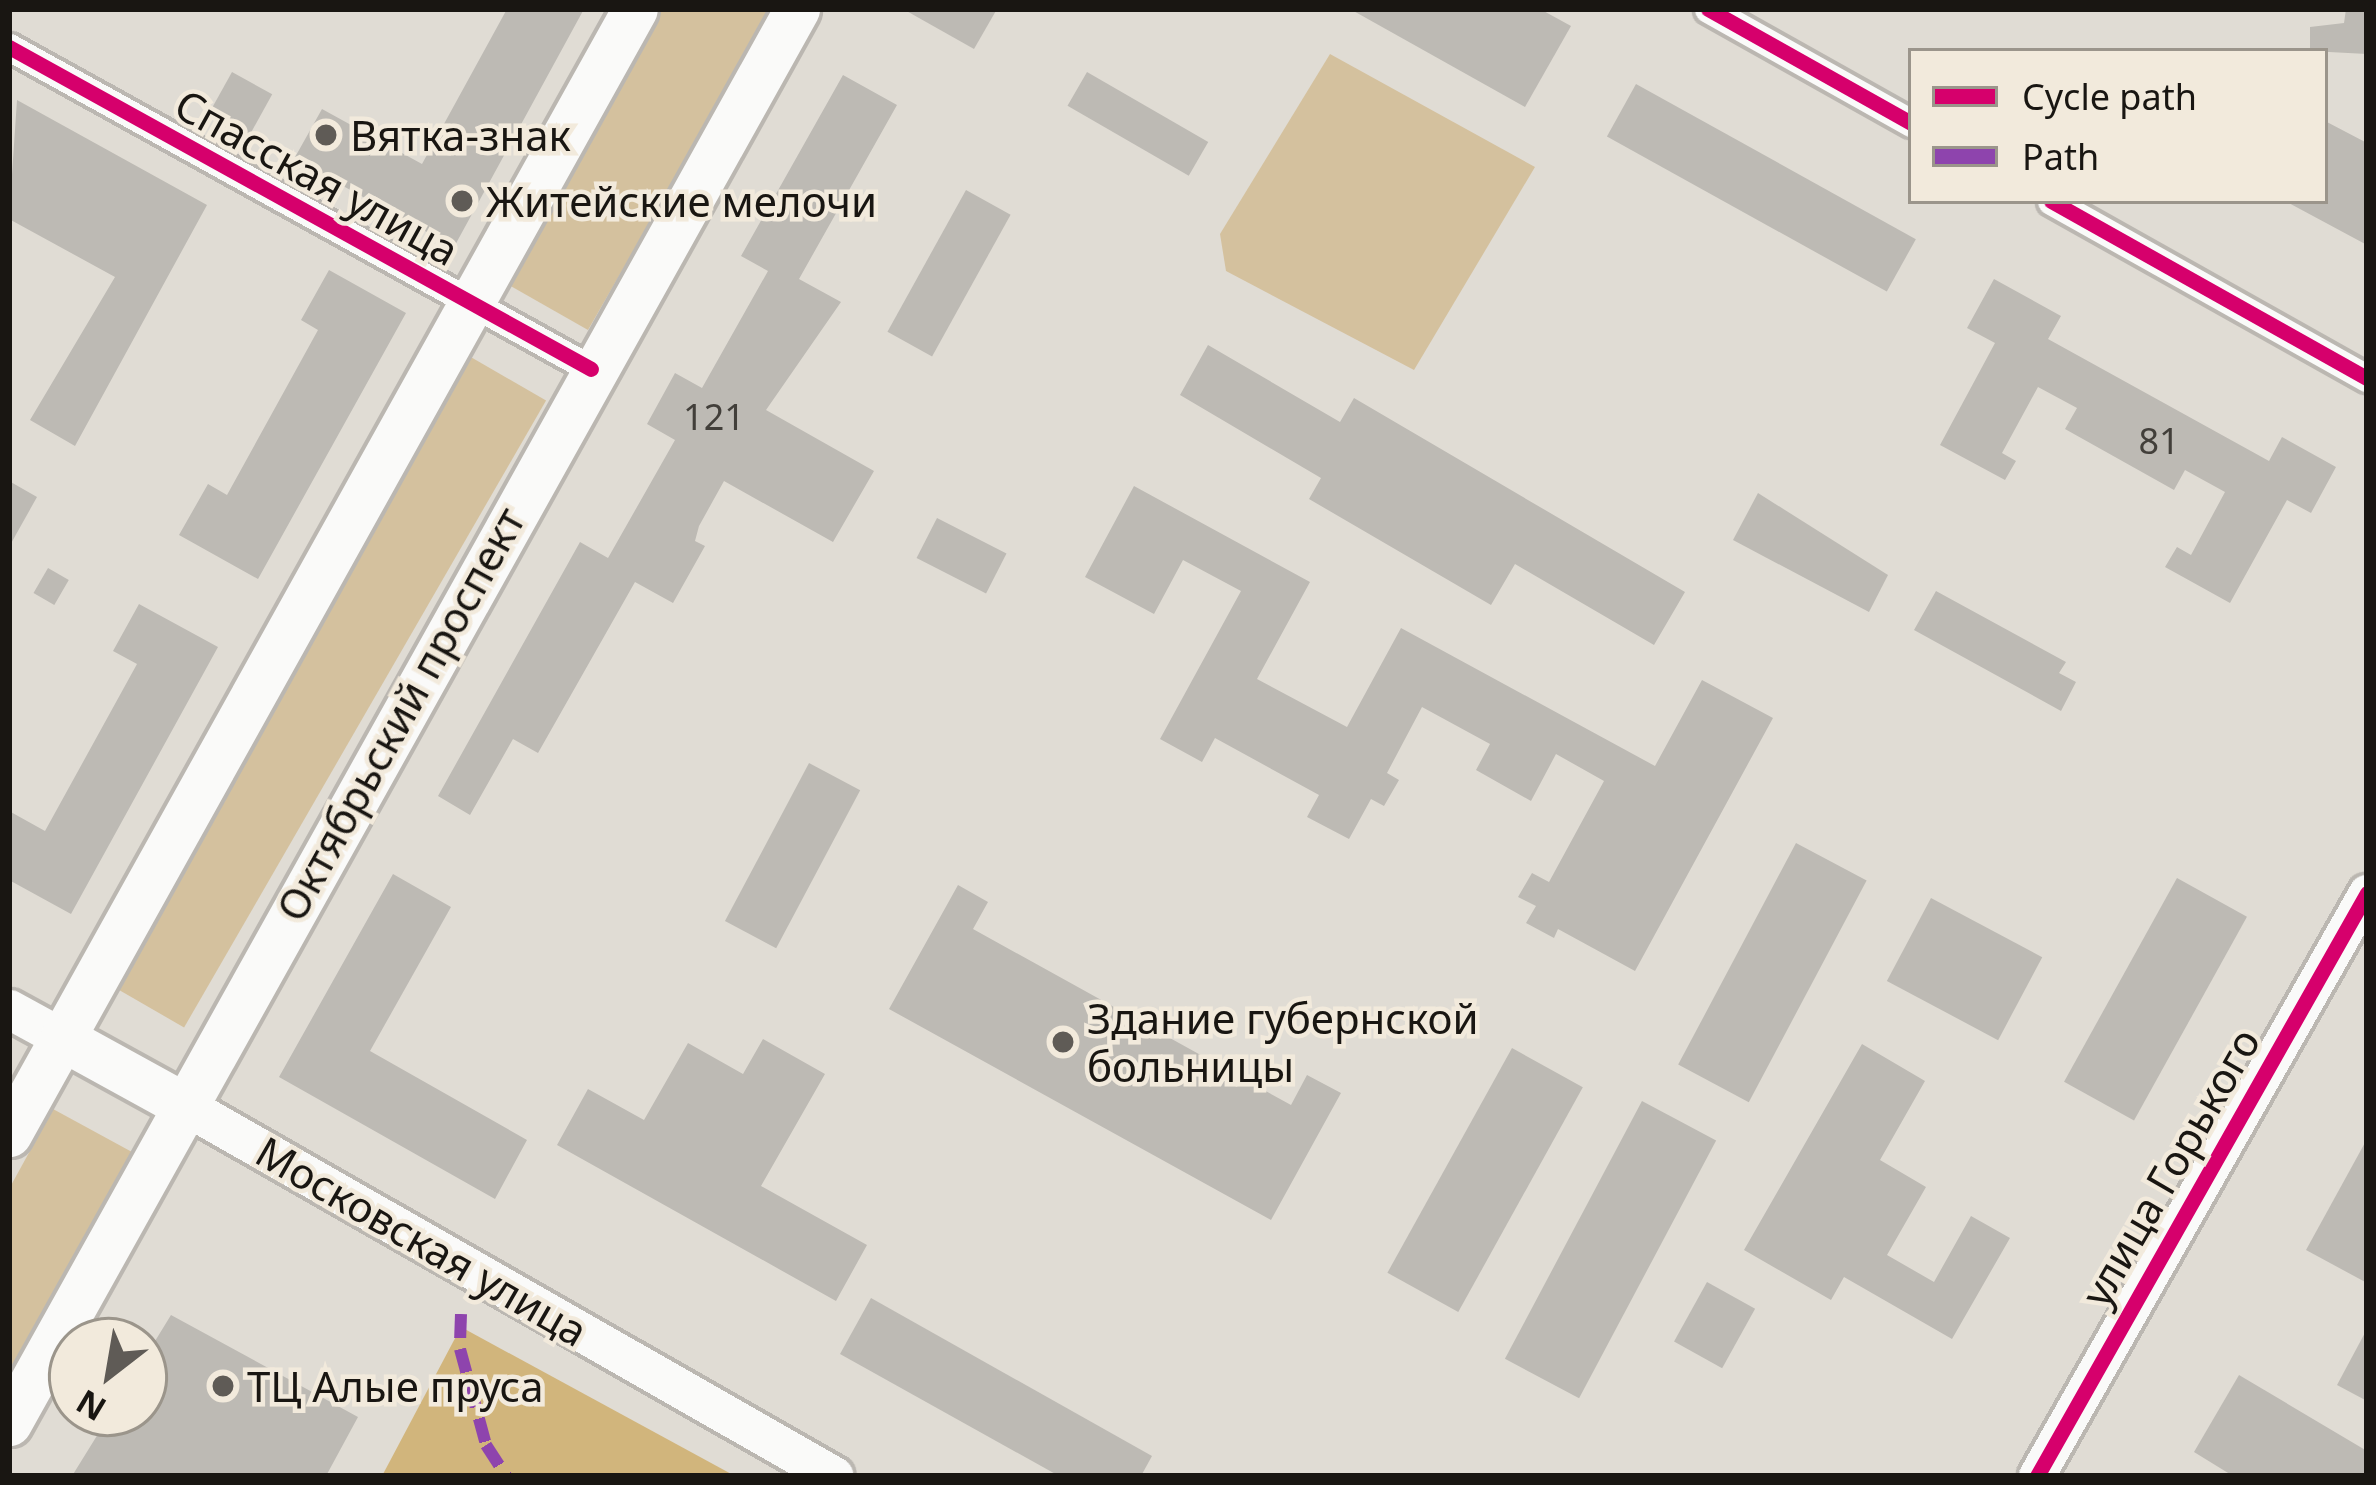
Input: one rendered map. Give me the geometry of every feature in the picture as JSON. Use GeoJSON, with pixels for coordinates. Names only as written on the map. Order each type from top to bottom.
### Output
{"type":"FeatureCollection","features":[{"type":"Feature","properties":{"kind":"main road"},"geometry":{"type":"LineString","coordinates":[[9,1134],[635,9]]}},
{"type":"Feature","properties":{"kind":"main road","name":"Октябрьский проспект"},"geometry":{"type":"LineString","coordinates":[[9,1424],[591,369],[796,9]]}},
{"type":"Feature","properties":{"kind":"main road","name":"Московская улица"},"geometry":{"type":"LineString","coordinates":[[9,1009],[834,1476]]}},
{"type":"Feature","properties":{"kind":"street"},"geometry":{"type":"LineString","coordinates":[[1708,9],[1908,121]]}},
{"type":"Feature","properties":{"kind":"street","name":"Спасская улица"},"geometry":{"type":"LineString","coordinates":[[9,47],[591,369]]}},
{"type":"Feature","properties":{"kind":"street"},"geometry":{"type":"LineString","coordinates":[[2056,204],[2367,378]]}},
{"type":"Feature","properties":{"kind":"street","name":"улица Горького"},"geometry":{"type":"LineString","coordinates":[[2036,1476],[2367,893]]}},
{"type":"Feature","properties":{"kind":"shaded area"},"geometry":{"type":"Polygon","coordinates":[[[656,9],[772,9],[588,330],[500,280],[656,9]]]}},
{"type":"Feature","properties":{"kind":"shaded area"},"geometry":{"type":"Polygon","coordinates":[[[1330,54],[1535,167],[1414,370],[1226,271],[1220,234],[1330,54]]]}},
{"type":"Feature","properties":{"kind":"shaded area"},"geometry":{"type":"Polygon","coordinates":[[[469,356],[546,400],[184,1028],[107,983],[469,356]]]}},
{"type":"Feature","properties":{"kind":"shaded area"},"geometry":{"type":"Polygon","coordinates":[[[53,1109],[132,1152],[9,1374],[9,1189],[53,1109]]]}},
{"type":"Feature","properties":{"kind":"shaded area"},"geometry":{"type":"Polygon","coordinates":[[[461,1327],[735,1476],[382,1476],[461,1327]]]}},
{"type":"Feature","properties":{"kind":"building"},"geometry":{"type":"Polygon","coordinates":[[[507,9],[584,9],[454,247],[294,159],[322,109],[422,164],[507,9]]]}},
{"type":"Feature","properties":{"kind":"building"},"geometry":{"type":"Polygon","coordinates":[[[903,9],[997,9],[974,49],[903,9]]]}},
{"type":"Feature","properties":{"kind":"building"},"geometry":{"type":"Polygon","coordinates":[[[1350,9],[1540,9],[1571,26],[1525,107],[1350,9]]]}},
{"type":"Feature","properties":{"kind":"building"},"geometry":{"type":"Polygon","coordinates":[[[2346,9],[2367,9],[2367,54],[2310,48],[2310,27],[2344,23],[2346,9]]]}},
{"type":"Feature","properties":{"kind":"building"},"geometry":{"type":"Polygon","coordinates":[[[232,72],[272,94],[248,137],[208,115],[232,72]]]}},
{"type":"Feature","properties":{"kind":"building"},"geometry":{"type":"Polygon","coordinates":[[[1087,72],[1208,142],[1189,176],[1068,106],[1087,72]]]}},
{"type":"Feature","properties":{"kind":"building"},"geometry":{"type":"Polygon","coordinates":[[[843,75],[897,105],[799,279],[841,302],[766,410],[874,471],[833,542],[724,481],[699,526],[695,541],[705,546],[673,603],[635,582],[538,753],[513,739],[470,815],[438,796],[580,542],[608,558],[675,440],[647,424],[675,373],[702,388],[768,271],[741,256],[843,75]]]}},
{"type":"Feature","properties":{"kind":"building"},"geometry":{"type":"Polygon","coordinates":[[[1636,84],[1916,239],[1887,292],[1607,136],[1636,84]]]}},
{"type":"Feature","properties":{"kind":"building"},"geometry":{"type":"Polygon","coordinates":[[[17,100],[207,205],[75,446],[30,420],[115,277],[9,219],[17,100]]]}},
{"type":"Feature","properties":{"kind":"building"},"geometry":{"type":"Polygon","coordinates":[[[2328,123],[2367,143],[2367,245],[2291,204],[2328,204],[2328,123]]]}},
{"type":"Feature","properties":{"kind":"building"},"geometry":{"type":"Polygon","coordinates":[[[966,190],[1011,215],[932,356],[887,332],[966,190]]]}},
{"type":"Feature","properties":{"kind":"building"},"geometry":{"type":"Polygon","coordinates":[[[329,270],[406,313],[258,579],[179,535],[208,484],[227,495],[318,330],[301,320],[329,270]]]}},
{"type":"Feature","properties":{"kind":"building"},"geometry":{"type":"Polygon","coordinates":[[[1994,279],[2061,316],[2048,339],[2269,461],[2282,437],[2336,467],[2311,513],[2287,500],[2230,603],[2165,567],[2177,547],[2191,555],[2225,492],[2185,470],[2174,490],[2065,429],[2077,408],[2038,387],[2002,453],[2016,461],[2005,480],[1940,445],[1995,343],[1967,328],[1994,279]]]}},
{"type":"Feature","properties":{"kind":"building"},"geometry":{"type":"Polygon","coordinates":[[[1208,345],[1340,422],[1354,398],[1685,592],[1654,645],[1515,564],[1491,605],[1309,499],[1321,478],[1180,395],[1208,345]]]}},
{"type":"Feature","properties":{"kind":"building"},"geometry":{"type":"Polygon","coordinates":[[[9,481],[37,497],[9,547],[9,481]]]}},
{"type":"Feature","properties":{"kind":"building"},"geometry":{"type":"Polygon","coordinates":[[[1134,486],[1310,582],[1257,679],[1347,727],[1401,628],[1655,766],[1702,680],[1773,718],[1635,971],[1558,929],[1554,938],[1526,923],[1536,906],[1518,897],[1532,873],[1549,882],[1604,781],[1556,754],[1531,801],[1476,770],[1490,744],[1422,707],[1387,773],[1399,780],[1384,806],[1371,799],[1349,839],[1307,817],[1319,795],[1215,738],[1202,762],[1160,739],[1241,591],[1183,560],[1154,614],[1085,577],[1134,486]]]}},
{"type":"Feature","properties":{"kind":"building"},"geometry":{"type":"Polygon","coordinates":[[[1758,493],[1888,575],[1869,612],[1733,540],[1758,493]]]}},
{"type":"Feature","properties":{"kind":"building"},"geometry":{"type":"Polygon","coordinates":[[[937,518],[1006,553],[986,594],[917,558],[937,518]]]}},
{"type":"Feature","properties":{"kind":"building"},"geometry":{"type":"Polygon","coordinates":[[[48,568],[69,580],[54,605],[34,593],[48,568]]]}},
{"type":"Feature","properties":{"kind":"building"},"geometry":{"type":"Polygon","coordinates":[[[1936,591],[2066,662],[2059,673],[2076,682],[2061,711],[1914,630],[1936,591]]]}},
{"type":"Feature","properties":{"kind":"building"},"geometry":{"type":"Polygon","coordinates":[[[139,604],[218,647],[71,914],[9,880],[9,811],[45,831],[137,664],[113,651],[139,604]]]}},
{"type":"Feature","properties":{"kind":"building"},"geometry":{"type":"Polygon","coordinates":[[[809,763],[860,790],[776,948],[725,921],[809,763]]]}},
{"type":"Feature","properties":{"kind":"building"},"geometry":{"type":"Polygon","coordinates":[[[1796,843],[1867,881],[1749,1102],[1678,1065],[1796,843]]]}},
{"type":"Feature","properties":{"kind":"building"},"geometry":{"type":"Polygon","coordinates":[[[393,874],[451,907],[370,1051],[527,1140],[495,1199],[279,1077],[393,874]]]}},
{"type":"Feature","properties":{"kind":"building"},"geometry":{"type":"Polygon","coordinates":[[[2177,878],[2247,917],[2134,1121],[2064,1082],[2177,878]]]}},
{"type":"Feature","properties":{"kind":"building","name":"Здание губернской больницы"},"geometry":{"type":"Polygon","coordinates":[[[958,885],[988,902],[973,929],[1291,1105],[1307,1075],[1341,1093],[1271,1220],[889,1009],[958,885]]]}},
{"type":"Feature","properties":{"kind":"building"},"geometry":{"type":"Polygon","coordinates":[[[1931,898],[2042,957],[1998,1040],[1887,981],[1931,898]]]}},
{"type":"Feature","properties":{"kind":"building"},"geometry":{"type":"Polygon","coordinates":[[[763,1039],[825,1074],[761,1186],[867,1245],[836,1301],[557,1145],[588,1089],[644,1120],[688,1043],[743,1074],[763,1039]]]}},
{"type":"Feature","properties":{"kind":"building"},"geometry":{"type":"Polygon","coordinates":[[[1862,1044],[1925,1081],[1880,1160],[1926,1187],[1887,1255],[1934,1282],[1971,1216],[2010,1238],[1952,1339],[1844,1277],[1831,1300],[1744,1250],[1862,1044]]]}},
{"type":"Feature","properties":{"kind":"building"},"geometry":{"type":"Polygon","coordinates":[[[1512,1048],[1583,1087],[1458,1312],[1387,1273],[1512,1048]]]}},
{"type":"Feature","properties":{"kind":"building"},"geometry":{"type":"Polygon","coordinates":[[[1642,1101],[1716,1140],[1579,1398],[1505,1359],[1642,1101]]]}},
{"type":"Feature","properties":{"kind":"building"},"geometry":{"type":"Polygon","coordinates":[[[2367,1139],[2367,1283],[2306,1250],[2367,1139]]]}},
{"type":"Feature","properties":{"kind":"building"},"geometry":{"type":"Polygon","coordinates":[[[1707,1282],[1755,1309],[1722,1368],[1674,1341],[1707,1282]]]}},
{"type":"Feature","properties":{"kind":"building"},"geometry":{"type":"Polygon","coordinates":[[[871,1298],[1152,1456],[1141,1476],[1059,1476],[840,1354],[871,1298]]]}},
{"type":"Feature","properties":{"kind":"building","name":"ТЦ Алые пруса"},"geometry":{"type":"Polygon","coordinates":[[[171,1315],[358,1417],[326,1476],[72,1476],[96,1437],[168,1437],[171,1315]]]}},
{"type":"Feature","properties":{"kind":"building"},"geometry":{"type":"Polygon","coordinates":[[[2367,1329],[2367,1401],[2337,1385],[2367,1329]]]}},
{"type":"Feature","properties":{"kind":"building"},"geometry":{"type":"Polygon","coordinates":[[[2239,1375],[2367,1451],[2367,1476],[2233,1476],[2194,1452],[2239,1375]]]}},
{"type":"Feature","properties":{"kind":"marked path"},"geometry":{"type":"LineString","coordinates":[[461,1314],[460,1349],[486,1445],[506,1476]]}},
{"type":"Feature","properties":{"kind":"cycle path"},"geometry":{"type":"LineString","coordinates":[[1708,9],[1908,121]]}},
{"type":"Feature","properties":{"kind":"cycle path"},"geometry":{"type":"LineString","coordinates":[[9,47],[591,369]]}},
{"type":"Feature","properties":{"kind":"cycle path"},"geometry":{"type":"LineString","coordinates":[[2056,204],[2367,378]]}},
{"type":"Feature","properties":{"kind":"cycle path"},"geometry":{"type":"LineString","coordinates":[[2037,1476],[2367,893]]}},
{"type":"Feature","properties":{"kind":"place","name":"Вятка-знак"},"geometry":{"type":"Point","coordinates":[326,135]}},
{"type":"Feature","properties":{"kind":"place","name":"Житейские мелочи"},"geometry":{"type":"Point","coordinates":[462,201]}},
{"type":"Feature","properties":{"kind":"place","name":"Здание губернской больницы"},"geometry":{"type":"Point","coordinates":[1063,1042]}},
{"type":"Feature","properties":{"kind":"place","name":"ТЦ Алые пруса"},"geometry":{"type":"Point","coordinates":[223,1386]}}]}
